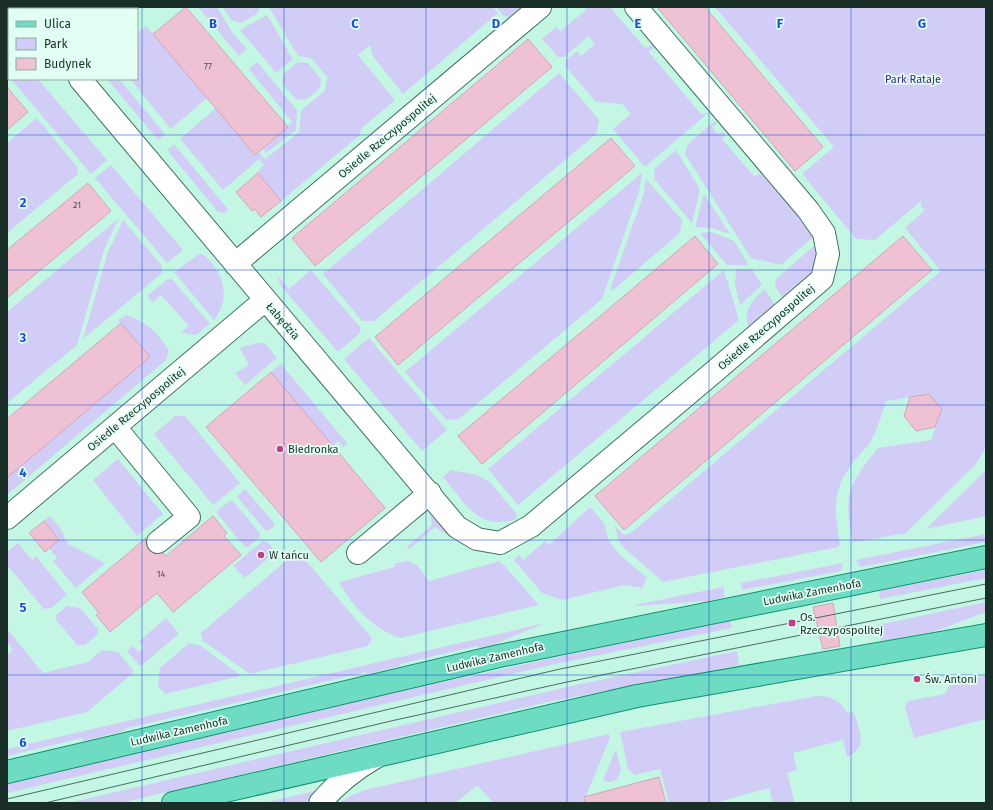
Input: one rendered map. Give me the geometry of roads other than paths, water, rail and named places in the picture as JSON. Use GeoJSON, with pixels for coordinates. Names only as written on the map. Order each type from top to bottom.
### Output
{"type":"FeatureCollection","features":[{"type":"Feature","properties":{"kind":"main road","name":"Ludwika Zamenhofa"},"geometry":{"type":"LineString","coordinates":[[7,772],[498,656],[986,557]]}},
{"type":"Feature","properties":{"kind":"main road"},"geometry":{"type":"LineString","coordinates":[[173,803],[637,696],[986,635]]}},
{"type":"Feature","properties":{"kind":"street","name":"Osiedle Rzeczypospolitej"},"geometry":{"type":"LineString","coordinates":[[235,264],[540,7]]}},
{"type":"Feature","properties":{"kind":"street","name":"Osiedle Rzeczypospolitej"},"geometry":{"type":"LineString","coordinates":[[500,543],[531,526],[822,279],[828,254],[824,233],[808,210],[636,7]]}},
{"type":"Feature","properties":{"kind":"street","name":"Łabędzia"},"geometry":{"type":"LineString","coordinates":[[81,80],[265,300],[430,493],[457,527],[476,539],[500,543]]}},
{"type":"Feature","properties":{"kind":"street","name":"Osiedle Rzeczypospolitej"},"geometry":{"type":"LineString","coordinates":[[7,518],[265,300]]}},
{"type":"Feature","properties":{"kind":"street"},"geometry":{"type":"LineString","coordinates":[[115,428],[189,517],[158,542]]}},
{"type":"Feature","properties":{"kind":"street"},"geometry":{"type":"LineString","coordinates":[[358,553],[430,493]]}},
{"type":"Feature","properties":{"kind":"street"},"geometry":{"type":"LineString","coordinates":[[321,802],[345,778],[364,764],[383,754]]}},
{"type":"Feature","properties":{"kind":"tram line"},"geometry":{"type":"LineString","coordinates":[[7,799],[560,669],[986,584]]}},
{"type":"Feature","properties":{"kind":"tram line"},"geometry":{"type":"LineString","coordinates":[[45,803],[391,721],[567,682],[986,598]]}},
{"type":"Feature","properties":{"kind":"place","name":"Biedronka"},"geometry":{"type":"Point","coordinates":[280,449]}},
{"type":"Feature","properties":{"kind":"place","name":"W tańcu"},"geometry":{"type":"Point","coordinates":[261,555]}},
{"type":"Feature","properties":{"kind":"place","name":"Os. Rzeczypospolitej"},"geometry":{"type":"Point","coordinates":[792,623]}},
{"type":"Feature","properties":{"kind":"place","name":"Św. Antoni"},"geometry":{"type":"Point","coordinates":[917,679]}},
{"type":"Feature","properties":{"kind":"park label","name":"Park Rataje"},"geometry":{"type":"Point","coordinates":[913,79]}}]}
